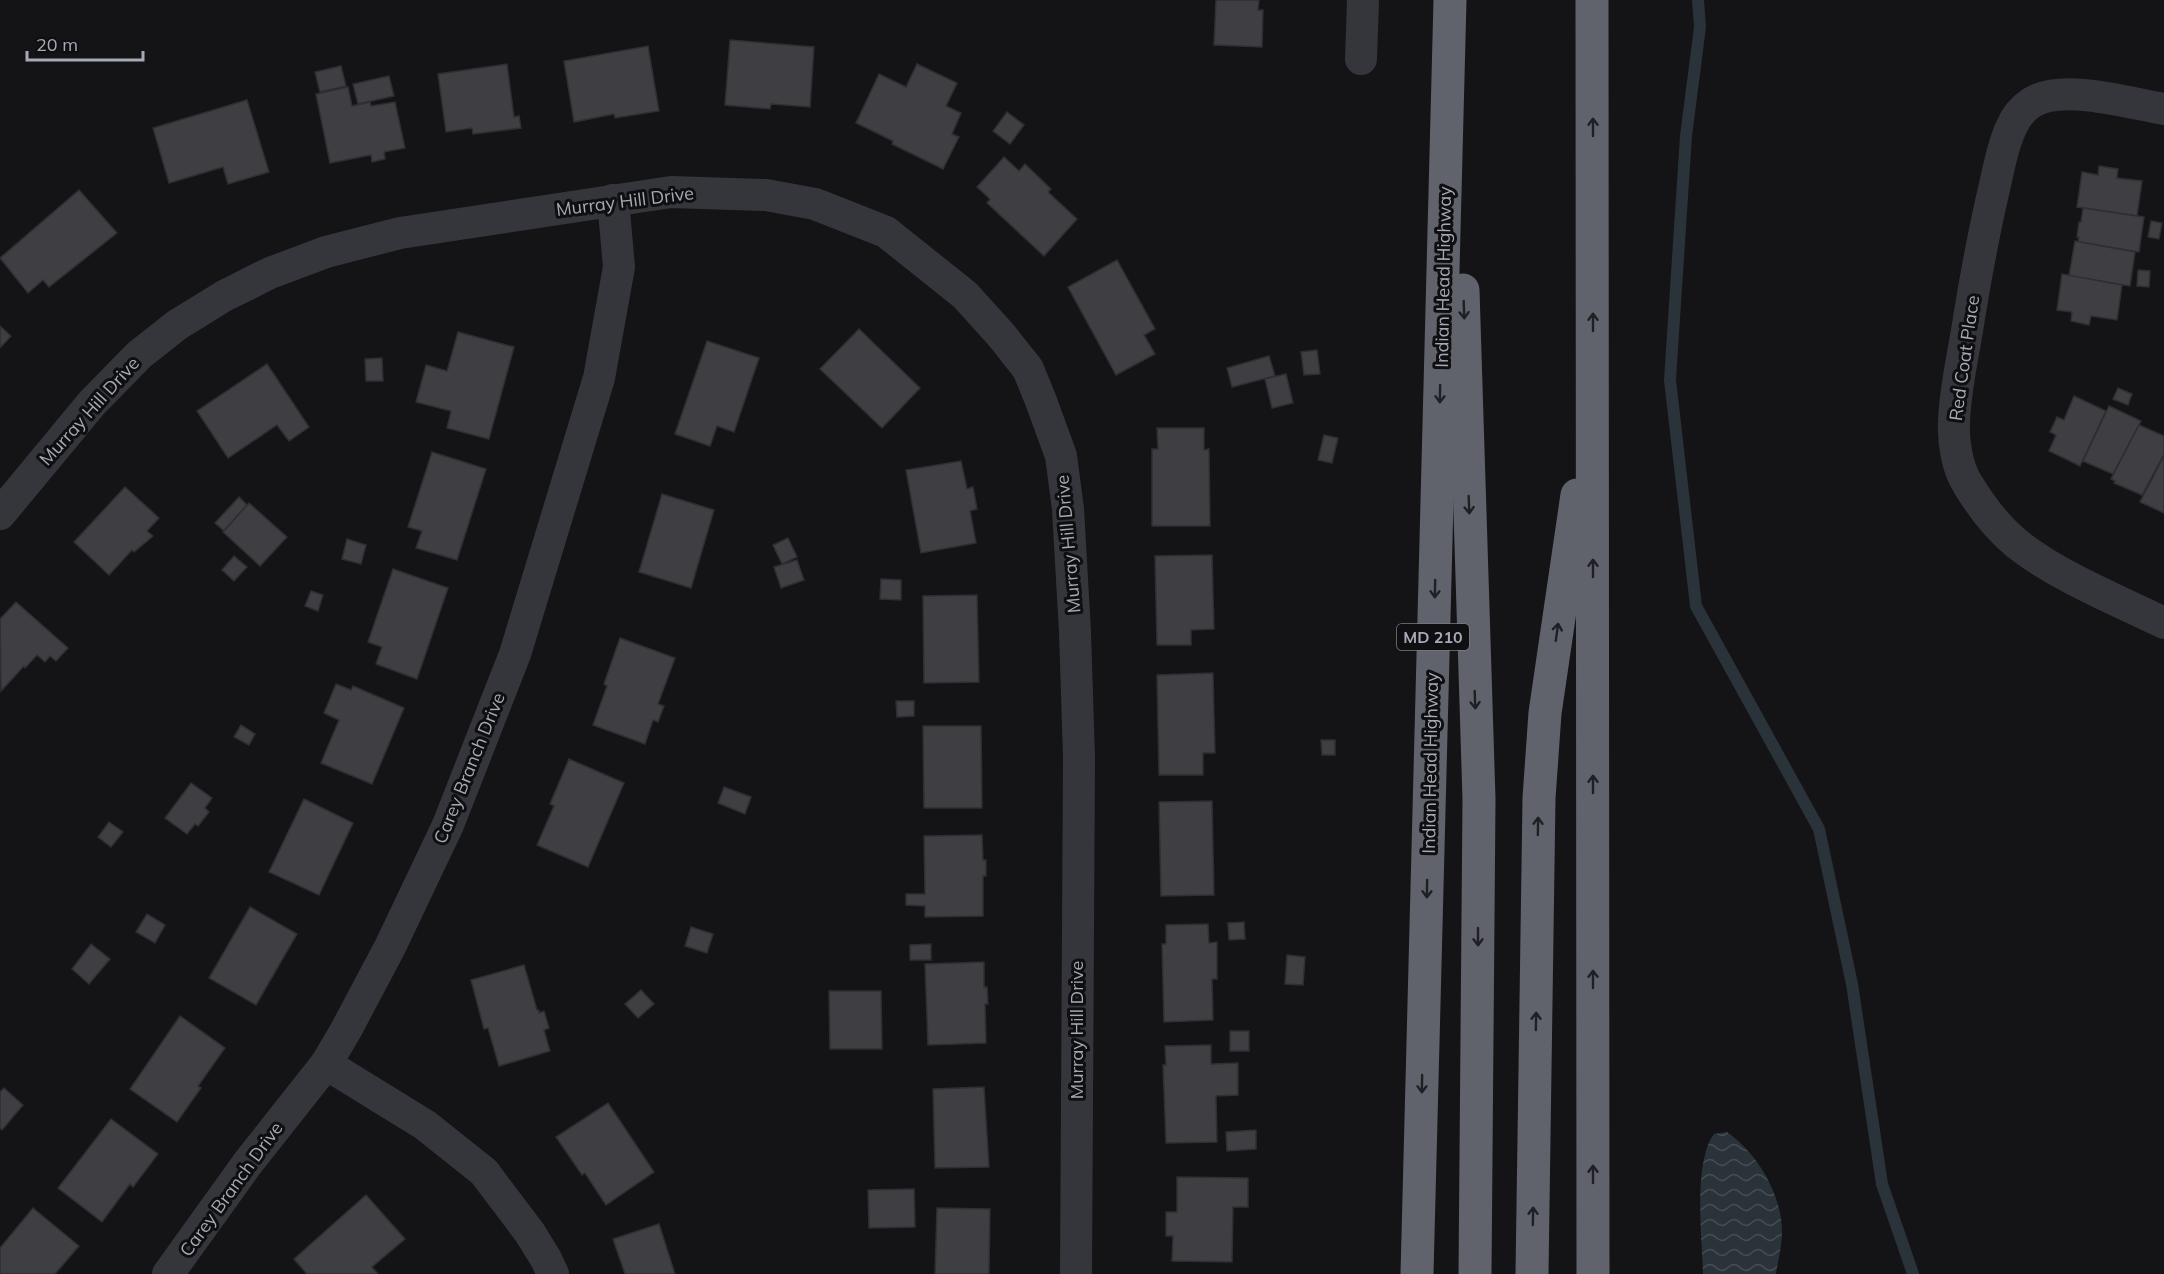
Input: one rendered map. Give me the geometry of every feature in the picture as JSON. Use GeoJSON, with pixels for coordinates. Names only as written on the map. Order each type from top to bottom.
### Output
{"type":"FeatureCollection","features":[{"type":"Feature","properties":{"kind":"highway","name":"Indian Head Highway"},"geometry":{"type":"LineString","coordinates":[[1417,1274],[1452,0]]}},
{"type":"Feature","properties":{"kind":"highway"},"geometry":{"type":"LineString","coordinates":[[1452,0],[1479,799],[1475,1274]]}},
{"type":"Feature","properties":{"kind":"highway"},"geometry":{"type":"LineString","coordinates":[[1592,0],[1593,1274]]}},
{"type":"Feature","properties":{"kind":"highway"},"geometry":{"type":"LineString","coordinates":[[1532,1274],[1539,798],[1545,713],[1594,381]]}},
{"type":"Feature","properties":{"kind":"street"},"geometry":{"type":"LineString","coordinates":[[1361,59],[1363,0]]}},
{"type":"Feature","properties":{"kind":"street","name":"Red Coat Place"},"geometry":{"type":"LineString","coordinates":[[2164,109],[2065,94],[2040,98],[2030,104],[2015,120],[2004,147],[1980,248],[1956,397],[1954,424],[1958,456],[1966,482],[1998,526],[2016,543],[2080,581],[2164,623]]}},
{"type":"Feature","properties":{"kind":"street","name":"Murray Hill Drive"},"geometry":{"type":"LineString","coordinates":[[0,514],[93,403],[139,355],[177,325],[224,296],[270,273],[326,252],[400,233],[613,200],[689,191],[766,195],[816,204],[886,232],[924,260],[972,303],[1028,369],[1061,456],[1067,499],[1075,632],[1079,756],[1076,1274]]}},
{"type":"Feature","properties":{"kind":"street","name":"Carey Branch Drive"},"geometry":{"type":"LineString","coordinates":[[168,1274],[247,1164],[326,1064],[390,946],[448,825],[514,654],[599,378],[619,267],[613,200]]}},
{"type":"Feature","properties":{"kind":"street"},"geometry":{"type":"LineString","coordinates":[[326,1064],[425,1125],[484,1172],[530,1233],[553,1274]]}},
{"type":"Feature","properties":{"kind":"water"},"geometry":{"type":"Polygon","coordinates":[[[1727,1132],[1758,1163],[1778,1203],[1782,1232],[1776,1274],[1703,1274],[1700,1201],[1703,1163],[1707,1147],[1714,1134],[1727,1132]]]}},
{"type":"Feature","properties":{"kind":"building"},"geometry":{"type":"Polygon","coordinates":[[[1216,0],[1259,0],[1258,10],[1263,10],[1262,47],[1214,45],[1216,0]]]}},
{"type":"Feature","properties":{"kind":"building"},"geometry":{"type":"Polygon","coordinates":[[[730,40],[814,47],[810,107],[771,104],[770,109],[725,105],[730,40]]]}},
{"type":"Feature","properties":{"kind":"building"},"geometry":{"type":"Polygon","coordinates":[[[648,46],[659,111],[615,118],[614,114],[574,122],[564,61],[648,46]]]}},
{"type":"Feature","properties":{"kind":"building"},"geometry":{"type":"Polygon","coordinates":[[[507,64],[514,117],[519,116],[521,128],[473,134],[472,128],[446,132],[438,74],[507,64]]]}},
{"type":"Feature","properties":{"kind":"building"},"geometry":{"type":"Polygon","coordinates":[[[917,64],[957,83],[946,106],[961,113],[952,134],[959,137],[943,169],[856,123],[879,74],[906,87],[917,64]]]}},
{"type":"Feature","properties":{"kind":"building"},"geometry":{"type":"Polygon","coordinates":[[[341,66],[346,86],[320,92],[315,72],[341,66]]]}},
{"type":"Feature","properties":{"kind":"building"},"geometry":{"type":"Polygon","coordinates":[[[389,76],[394,96],[358,104],[353,84],[389,76]]]}},
{"type":"Feature","properties":{"kind":"building"},"geometry":{"type":"Polygon","coordinates":[[[348,87],[352,106],[370,102],[371,106],[395,102],[405,148],[384,152],[385,159],[372,162],[371,155],[330,163],[316,94],[348,87]]]}},
{"type":"Feature","properties":{"kind":"building"},"geometry":{"type":"Polygon","coordinates":[[[247,100],[269,172],[228,184],[223,167],[169,183],[153,128],[247,100]]]}},
{"type":"Feature","properties":{"kind":"building"},"geometry":{"type":"Polygon","coordinates":[[[1007,112],[1024,125],[1010,144],[993,131],[1007,112]]]}},
{"type":"Feature","properties":{"kind":"building"},"geometry":{"type":"Polygon","coordinates":[[[1004,157],[1019,171],[1025,164],[1051,189],[1048,192],[1077,219],[1044,256],[987,203],[990,199],[977,187],[1004,157]]]}},
{"type":"Feature","properties":{"kind":"building"},"geometry":{"type":"Polygon","coordinates":[[[2099,166],[2118,169],[2117,178],[2142,181],[2137,216],[2077,207],[2082,172],[2098,175],[2099,166]]]}},
{"type":"Feature","properties":{"kind":"building"},"geometry":{"type":"Polygon","coordinates":[[[79,190],[117,233],[49,287],[43,280],[28,293],[0,258],[79,190]]]}},
{"type":"Feature","properties":{"kind":"building"},"geometry":{"type":"Polygon","coordinates":[[[2083,208],[2144,217],[2139,252],[2078,242],[2079,222],[2081,222],[2083,208]]]}},
{"type":"Feature","properties":{"kind":"building"},"geometry":{"type":"Polygon","coordinates":[[[2151,221],[2162,223],[2159,239],[2148,237],[2151,221]]]}},
{"type":"Feature","properties":{"kind":"building"},"geometry":{"type":"Polygon","coordinates":[[[2075,241],[2135,252],[2130,286],[2069,276],[2075,241]]]}},
{"type":"Feature","properties":{"kind":"building"},"geometry":{"type":"Polygon","coordinates":[[[1117,260],[1155,329],[1144,335],[1155,354],[1116,375],[1068,287],[1117,260]]]}},
{"type":"Feature","properties":{"kind":"building"},"geometry":{"type":"Polygon","coordinates":[[[2138,270],[2150,271],[2149,287],[2137,286],[2138,270]]]}},
{"type":"Feature","properties":{"kind":"building"},"geometry":{"type":"Polygon","coordinates":[[[2062,274],[2122,285],[2117,320],[2091,316],[2089,325],[2071,321],[2072,312],[2057,310],[2062,274]]]}},
{"type":"Feature","properties":{"kind":"building"},"geometry":{"type":"Polygon","coordinates":[[[0,326],[11,336],[0,348],[0,326]]]}},
{"type":"Feature","properties":{"kind":"building"},"geometry":{"type":"Polygon","coordinates":[[[859,329],[920,388],[882,428],[820,369],[859,329]]]}},
{"type":"Feature","properties":{"kind":"building"},"geometry":{"type":"Polygon","coordinates":[[[458,332],[514,347],[489,439],[447,428],[451,411],[416,402],[426,365],[447,371],[458,332]]]}},
{"type":"Feature","properties":{"kind":"building"},"geometry":{"type":"Polygon","coordinates":[[[707,341],[759,358],[734,432],[717,426],[710,446],[675,434],[707,341]]]}},
{"type":"Feature","properties":{"kind":"building"},"geometry":{"type":"Polygon","coordinates":[[[1317,350],[1320,374],[1304,375],[1301,352],[1317,350]]]}},
{"type":"Feature","properties":{"kind":"building"},"geometry":{"type":"Polygon","coordinates":[[[1269,356],[1275,376],[1232,387],[1227,368],[1269,356]]]}},
{"type":"Feature","properties":{"kind":"building"},"geometry":{"type":"Polygon","coordinates":[[[382,358],[383,381],[366,381],[365,359],[382,358]]]}},
{"type":"Feature","properties":{"kind":"building"},"geometry":{"type":"Polygon","coordinates":[[[267,364],[309,427],[289,441],[277,425],[228,458],[197,411],[267,364]]]}},
{"type":"Feature","properties":{"kind":"building"},"geometry":{"type":"Polygon","coordinates":[[[1286,374],[1293,403],[1272,408],[1265,379],[1286,374]]]}},
{"type":"Feature","properties":{"kind":"building"},"geometry":{"type":"Polygon","coordinates":[[[2118,388],[2132,394],[2128,405],[2113,399],[2118,388]]]}},
{"type":"Feature","properties":{"kind":"building"},"geometry":{"type":"Polygon","coordinates":[[[2074,396],[2106,411],[2080,466],[2049,451],[2056,435],[2050,432],[2057,417],[2064,420],[2074,396]]]}},
{"type":"Feature","properties":{"kind":"building"},"geometry":{"type":"Polygon","coordinates":[[[2109,406],[2141,421],[2113,474],[2083,461],[2109,406]]]}},
{"type":"Feature","properties":{"kind":"building"},"geometry":{"type":"Polygon","coordinates":[[[2139,425],[2164,436],[2164,454],[2142,495],[2114,483],[2115,481],[2111,479],[2139,425]]]}},
{"type":"Feature","properties":{"kind":"building"},"geometry":{"type":"Polygon","coordinates":[[[1157,428],[1204,428],[1204,450],[1209,449],[1210,526],[1152,526],[1152,449],[1158,449],[1157,428]]]}},
{"type":"Feature","properties":{"kind":"building"},"geometry":{"type":"Polygon","coordinates":[[[1324,435],[1338,438],[1332,463],[1318,460],[1324,435]]]}},
{"type":"Feature","properties":{"kind":"building"},"geometry":{"type":"Polygon","coordinates":[[[432,452],[486,469],[457,560],[416,548],[422,531],[408,527],[432,452]]]}},
{"type":"Feature","properties":{"kind":"building"},"geometry":{"type":"Polygon","coordinates":[[[2164,456],[2164,513],[2140,502],[2164,456]]]}},
{"type":"Feature","properties":{"kind":"building"},"geometry":{"type":"Polygon","coordinates":[[[961,461],[967,489],[973,487],[977,509],[970,511],[976,543],[921,553],[906,470],[961,461]]]}},
{"type":"Feature","properties":{"kind":"building"},"geometry":{"type":"Polygon","coordinates":[[[125,487],[159,518],[147,531],[153,536],[134,552],[132,550],[109,575],[74,542],[125,487]]]}},
{"type":"Feature","properties":{"kind":"building"},"geometry":{"type":"Polygon","coordinates":[[[662,494],[714,510],[691,588],[639,572],[662,494]]]}},
{"type":"Feature","properties":{"kind":"building"},"geometry":{"type":"Polygon","coordinates":[[[239,497],[247,505],[224,531],[215,523],[239,497]]]}},
{"type":"Feature","properties":{"kind":"building"},"geometry":{"type":"Polygon","coordinates":[[[249,503],[287,537],[260,566],[223,532],[249,503]]]}},
{"type":"Feature","properties":{"kind":"building"},"geometry":{"type":"Polygon","coordinates":[[[788,538],[797,557],[782,564],[773,545],[788,538]]]}},
{"type":"Feature","properties":{"kind":"building"},"geometry":{"type":"Polygon","coordinates":[[[347,539],[366,545],[361,564],[342,559],[347,539]]]}},
{"type":"Feature","properties":{"kind":"building"},"geometry":{"type":"Polygon","coordinates":[[[1212,555],[1214,629],[1191,630],[1191,645],[1157,645],[1155,556],[1212,555]]]}},
{"type":"Feature","properties":{"kind":"building"},"geometry":{"type":"Polygon","coordinates":[[[234,556],[247,567],[234,581],[222,570],[234,556]]]}},
{"type":"Feature","properties":{"kind":"building"},"geometry":{"type":"Polygon","coordinates":[[[797,560],[804,580],[781,588],[774,567],[797,560]]]}},
{"type":"Feature","properties":{"kind":"building"},"geometry":{"type":"Polygon","coordinates":[[[393,569],[448,588],[417,679],[376,664],[382,647],[368,642],[393,569]]]}},
{"type":"Feature","properties":{"kind":"building"},"geometry":{"type":"Polygon","coordinates":[[[881,579],[901,580],[901,600],[880,599],[881,579]]]}},
{"type":"Feature","properties":{"kind":"building"},"geometry":{"type":"Polygon","coordinates":[[[311,591],[323,595],[318,611],[305,606],[311,591]]]}},
{"type":"Feature","properties":{"kind":"building"},"geometry":{"type":"Polygon","coordinates":[[[977,595],[979,682],[924,683],[923,596],[977,595]]]}},
{"type":"Feature","properties":{"kind":"building"},"geometry":{"type":"Polygon","coordinates":[[[16,602],[68,648],[56,661],[50,656],[45,662],[37,655],[1,691],[0,619],[16,602]]]}},
{"type":"Feature","properties":{"kind":"building"},"geometry":{"type":"Polygon","coordinates":[[[620,638],[675,658],[658,704],[664,706],[658,722],[653,720],[645,744],[593,725],[607,686],[604,684],[620,638]]]}},
{"type":"Feature","properties":{"kind":"building"},"geometry":{"type":"Polygon","coordinates":[[[1213,673],[1215,753],[1203,753],[1203,775],[1159,775],[1157,675],[1213,673]]]}},
{"type":"Feature","properties":{"kind":"building"},"geometry":{"type":"Polygon","coordinates":[[[336,684],[351,690],[353,686],[404,708],[372,784],[321,763],[339,720],[324,713],[336,684]]]}},
{"type":"Feature","properties":{"kind":"building"},"geometry":{"type":"Polygon","coordinates":[[[896,701],[914,701],[914,716],[897,717],[896,701]]]}},
{"type":"Feature","properties":{"kind":"building"},"geometry":{"type":"Polygon","coordinates":[[[241,725],[255,734],[249,745],[234,737],[241,725]]]}},
{"type":"Feature","properties":{"kind":"building"},"geometry":{"type":"Polygon","coordinates":[[[923,726],[981,726],[982,808],[924,808],[923,726]]]}},
{"type":"Feature","properties":{"kind":"building"},"geometry":{"type":"Polygon","coordinates":[[[1321,740],[1335,740],[1335,755],[1322,755],[1321,740]]]}},
{"type":"Feature","properties":{"kind":"building"},"geometry":{"type":"Polygon","coordinates":[[[569,759],[624,783],[588,867],[537,845],[554,806],[550,804],[569,759]]]}},
{"type":"Feature","properties":{"kind":"building"},"geometry":{"type":"Polygon","coordinates":[[[191,783],[212,798],[205,808],[209,812],[198,826],[195,824],[187,834],[165,818],[191,783]]]}},
{"type":"Feature","properties":{"kind":"building"},"geometry":{"type":"Polygon","coordinates":[[[724,787],[751,797],[745,814],[718,803],[724,787]]]}},
{"type":"Feature","properties":{"kind":"building"},"geometry":{"type":"Polygon","coordinates":[[[304,799],[353,823],[319,895],[269,872],[304,799]]]}},
{"type":"Feature","properties":{"kind":"building"},"geometry":{"type":"Polygon","coordinates":[[[1212,801],[1214,895],[1161,896],[1159,802],[1212,801]]]}},
{"type":"Feature","properties":{"kind":"building"},"geometry":{"type":"Polygon","coordinates":[[[109,822],[123,832],[111,847],[98,837],[109,822]]]}},
{"type":"Feature","properties":{"kind":"building"},"geometry":{"type":"Polygon","coordinates":[[[982,835],[983,860],[986,860],[986,876],[983,876],[983,916],[925,917],[925,906],[906,905],[906,894],[925,894],[924,836],[982,835]]]}},
{"type":"Feature","properties":{"kind":"building"},"geometry":{"type":"Polygon","coordinates":[[[250,907],[297,934],[256,1005],[209,978],[250,907]]]}},
{"type":"Feature","properties":{"kind":"building"},"geometry":{"type":"Polygon","coordinates":[[[147,914],[165,925],[155,943],[136,932],[147,914]]]}},
{"type":"Feature","properties":{"kind":"building"},"geometry":{"type":"Polygon","coordinates":[[[1244,922],[1245,939],[1229,940],[1228,923],[1244,922]]]}},
{"type":"Feature","properties":{"kind":"building"},"geometry":{"type":"Polygon","coordinates":[[[1208,924],[1209,943],[1217,942],[1217,979],[1212,979],[1213,1020],[1164,1022],[1162,944],[1166,944],[1166,925],[1208,924]]]}},
{"type":"Feature","properties":{"kind":"building"},"geometry":{"type":"Polygon","coordinates":[[[691,927],[713,934],[707,953],[685,946],[691,927]]]}},
{"type":"Feature","properties":{"kind":"building"},"geometry":{"type":"Polygon","coordinates":[[[91,944],[110,959],[89,984],[72,969],[91,944]]]}},
{"type":"Feature","properties":{"kind":"building"},"geometry":{"type":"Polygon","coordinates":[[[931,944],[931,960],[910,960],[910,945],[931,944]]]}},
{"type":"Feature","properties":{"kind":"building"},"geometry":{"type":"Polygon","coordinates":[[[1287,955],[1305,957],[1303,985],[1285,984],[1287,955]]]}},
{"type":"Feature","properties":{"kind":"building"},"geometry":{"type":"Polygon","coordinates":[[[984,962],[984,987],[987,987],[988,1004],[985,1004],[986,1043],[928,1045],[925,964],[984,962]]]}},
{"type":"Feature","properties":{"kind":"building"},"geometry":{"type":"Polygon","coordinates":[[[524,965],[537,1010],[539,1013],[544,1011],[549,1028],[544,1030],[550,1051],[499,1066],[488,1028],[484,1029],[471,980],[524,965]]]}},
{"type":"Feature","properties":{"kind":"building"},"geometry":{"type":"Polygon","coordinates":[[[641,990],[654,1004],[638,1018],[625,1004],[641,990]]]}},
{"type":"Feature","properties":{"kind":"building"},"geometry":{"type":"Polygon","coordinates":[[[829,991],[881,991],[882,1049],[830,1049],[829,991]]]}},
{"type":"Feature","properties":{"kind":"building"},"geometry":{"type":"Polygon","coordinates":[[[180,1016],[225,1048],[198,1086],[201,1088],[177,1122],[130,1089],[180,1016]]]}},
{"type":"Feature","properties":{"kind":"building"},"geometry":{"type":"Polygon","coordinates":[[[1230,1031],[1249,1031],[1249,1051],[1230,1051],[1230,1031]]]}},
{"type":"Feature","properties":{"kind":"building"},"geometry":{"type":"Polygon","coordinates":[[[1211,1045],[1211,1064],[1238,1063],[1238,1095],[1216,1096],[1217,1142],[1166,1143],[1163,1065],[1166,1065],[1165,1046],[1211,1045]]]}},
{"type":"Feature","properties":{"kind":"building"},"geometry":{"type":"Polygon","coordinates":[[[984,1087],[989,1167],[935,1168],[933,1089],[984,1087]]]}},
{"type":"Feature","properties":{"kind":"building"},"geometry":{"type":"Polygon","coordinates":[[[4,1088],[23,1105],[2,1130],[0,1128],[0,1092],[4,1088]]]}},
{"type":"Feature","properties":{"kind":"building"},"geometry":{"type":"Polygon","coordinates":[[[608,1103],[654,1172],[606,1205],[585,1173],[582,1175],[556,1137],[608,1103]]]}},
{"type":"Feature","properties":{"kind":"building"},"geometry":{"type":"Polygon","coordinates":[[[111,1119],[158,1154],[133,1187],[130,1184],[102,1222],[58,1188],[111,1119]]]}},
{"type":"Feature","properties":{"kind":"building"},"geometry":{"type":"Polygon","coordinates":[[[1256,1130],[1256,1149],[1227,1151],[1226,1132],[1256,1130]]]}},
{"type":"Feature","properties":{"kind":"building"},"geometry":{"type":"Polygon","coordinates":[[[1177,1177],[1248,1178],[1248,1207],[1233,1207],[1232,1262],[1172,1261],[1173,1236],[1166,1236],[1166,1212],[1177,1212],[1177,1177]]]}},
{"type":"Feature","properties":{"kind":"building"},"geometry":{"type":"Polygon","coordinates":[[[914,1189],[915,1227],[869,1228],[868,1190],[914,1189]]]}},
{"type":"Feature","properties":{"kind":"building"},"geometry":{"type":"Polygon","coordinates":[[[366,1195],[405,1239],[372,1267],[378,1274],[307,1274],[294,1259],[366,1195]]]}},
{"type":"Feature","properties":{"kind":"building"},"geometry":{"type":"Polygon","coordinates":[[[33,1208],[79,1246],[55,1274],[0,1274],[0,1248],[33,1208]]]}},
{"type":"Feature","properties":{"kind":"building"},"geometry":{"type":"Polygon","coordinates":[[[937,1208],[990,1209],[989,1274],[935,1274],[937,1208]]]}},
{"type":"Feature","properties":{"kind":"building"},"geometry":{"type":"Polygon","coordinates":[[[659,1224],[675,1274],[625,1274],[613,1239],[659,1224]]]}},
{"type":"Feature","properties":{"kind":"waterway"},"geometry":{"type":"LineString","coordinates":[[1698,0],[1700,27],[1686,136],[1670,380],[1696,606],[1819,829],[1852,984],[1882,1184],[1913,1274]]}}]}
